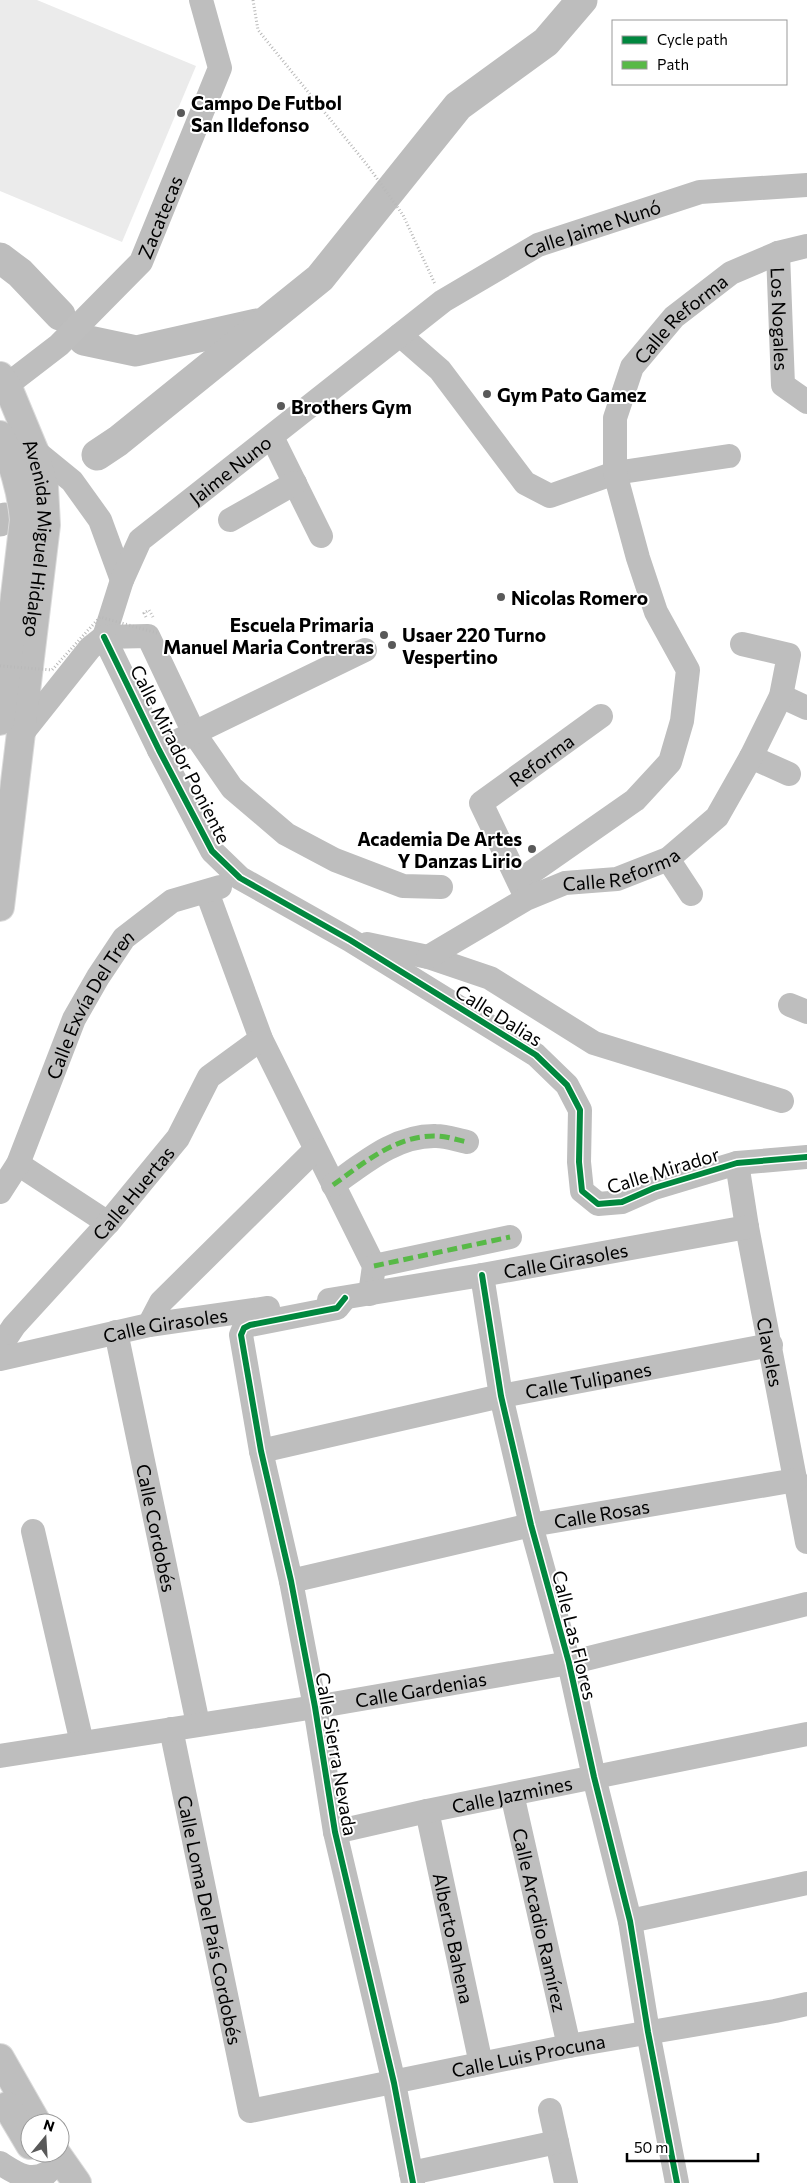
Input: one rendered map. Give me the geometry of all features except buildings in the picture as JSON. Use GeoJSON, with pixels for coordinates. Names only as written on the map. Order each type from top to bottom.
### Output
{"type":"FeatureCollection","features":[{"type":"Feature","properties":{"kind":"main road","name":"Avenida Miguel Hidalgo"},"geometry":{"type":"LineString","coordinates":[[0,907],[11,824],[10,729],[24,520],[3,380]]}},
{"type":"Feature","properties":{"kind":"main road","name":"Avenida Miguel Hidalgo"},"geometry":{"type":"LineString","coordinates":[[0,435],[15,461]]}},
{"type":"Feature","properties":{"kind":"main road"},"geometry":{"type":"LineString","coordinates":[[0,2058],[31,2113]]}},
{"type":"Feature","properties":{"kind":"main road"},"geometry":{"type":"LineString","coordinates":[[0,2094],[20,2128]]}},
{"type":"Feature","properties":{"kind":"main road"},"geometry":{"type":"LineString","coordinates":[[37,2173],[77,2183]]}},
{"type":"Feature","properties":{"kind":"street","name":"Zacatecas"},"geometry":{"type":"LineString","coordinates":[[3,380],[59,345],[141,262],[220,68],[201,0]]}},
{"type":"Feature","properties":{"kind":"street","name":"Calle Jaime Nunó"},"geometry":{"type":"LineString","coordinates":[[400,335],[443,301],[538,245],[700,192],[807,185]]}},
{"type":"Feature","properties":{"kind":"street","name":"Calle Reforma"},"geometry":{"type":"LineString","coordinates":[[428,957],[523,890],[636,800],[670,762],[682,721],[688,670],[656,612],[638,558],[615,473],[615,418],[632,367],[674,317],[731,273],[778,253],[807,246]]}},
{"type":"Feature","properties":{"kind":"street","name":"Los Nogales"},"geometry":{"type":"LineString","coordinates":[[778,253],[783,385],[807,402]]}},
{"type":"Feature","properties":{"kind":"street"},"geometry":{"type":"LineString","coordinates":[[400,335],[440,370],[525,483],[550,496],[615,473],[729,456]]}},
{"type":"Feature","properties":{"kind":"street","name":"Jaime Nuno"},"geometry":{"type":"LineString","coordinates":[[104,637],[122,580],[140,540],[400,335]]}},
{"type":"Feature","properties":{"kind":"street"},"geometry":{"type":"LineString","coordinates":[[272,437],[321,536]]}},
{"type":"Feature","properties":{"kind":"street"},"geometry":{"type":"LineString","coordinates":[[15,461],[72,481],[100,520],[122,580]]}},
{"type":"Feature","properties":{"kind":"street"},"geometry":{"type":"LineString","coordinates":[[230,520],[295,483]]}},
{"type":"Feature","properties":{"kind":"street","name":"Calle Mirador Poniente"},"geometry":{"type":"LineString","coordinates":[[240,878],[212,851],[159,750],[104,637],[148,636],[194,733],[232,788],[286,834],[336,860],[403,886],[441,887]]}},
{"type":"Feature","properties":{"kind":"street"},"geometry":{"type":"LineString","coordinates":[[10,729],[90,648],[104,637]]}},
{"type":"Feature","properties":{"kind":"street","name":"Calle Reforma"},"geometry":{"type":"LineString","coordinates":[[523,890],[564,883],[617,879],[668,858],[717,817],[751,757],[781,696],[789,655],[742,644]]}},
{"type":"Feature","properties":{"kind":"street"},"geometry":{"type":"LineString","coordinates":[[159,750],[365,650]]}},
{"type":"Feature","properties":{"kind":"street"},"geometry":{"type":"LineString","coordinates":[[781,696],[807,708]]}},
{"type":"Feature","properties":{"kind":"street","name":"Reforma"},"geometry":{"type":"LineString","coordinates":[[523,890],[481,803],[601,716]]}},
{"type":"Feature","properties":{"kind":"street"},"geometry":{"type":"LineString","coordinates":[[751,757],[789,774]]}},
{"type":"Feature","properties":{"kind":"street"},"geometry":{"type":"LineString","coordinates":[[668,858],[691,894]]}},
{"type":"Feature","properties":{"kind":"street"},"geometry":{"type":"LineString","coordinates":[[240,878],[350,940],[428,957],[490,978],[594,1044],[782,1101]]}},
{"type":"Feature","properties":{"kind":"street","name":"Calle Exvía Del Tren"},"geometry":{"type":"LineString","coordinates":[[0,1192],[18,1164],[74,1019],[98,977],[124,938],[172,901],[207,892],[240,878]]}},
{"type":"Feature","properties":{"kind":"street"},"geometry":{"type":"LineString","coordinates":[[207,892],[262,1039],[374,1266],[370,1294]]}},
{"type":"Feature","properties":{"kind":"street","name":"Calle Dalias"},"geometry":{"type":"LineString","coordinates":[[350,940],[536,1055],[567,1085],[580,1110],[579,1162],[582,1191],[598,1204]]}},
{"type":"Feature","properties":{"kind":"street","name":"Calle Huertas"},"geometry":{"type":"LineString","coordinates":[[0,1348],[14,1326],[108,1223],[178,1138],[209,1077],[262,1039]]}},
{"type":"Feature","properties":{"kind":"street"},"geometry":{"type":"LineString","coordinates":[[333,1185],[377,1154],[399,1142],[436,1136],[467,1142]]}},
{"type":"Feature","properties":{"kind":"street"},"geometry":{"type":"LineString","coordinates":[[149,1325],[162,1302],[316,1150]]}},
{"type":"Feature","properties":{"kind":"street","name":"Calle Mirador"},"geometry":{"type":"LineString","coordinates":[[598,1204],[622,1202],[654,1188],[737,1163],[807,1157]]}},
{"type":"Feature","properties":{"kind":"street","name":"Claveles"},"geometry":{"type":"LineString","coordinates":[[737,1163],[747,1227],[807,1542]]}},
{"type":"Feature","properties":{"kind":"street"},"geometry":{"type":"LineString","coordinates":[[18,1164],[108,1223]]}},
{"type":"Feature","properties":{"kind":"street","name":"Calle Girasoles"},"geometry":{"type":"LineString","coordinates":[[0,1359],[149,1325],[370,1294],[747,1227]]}},
{"type":"Feature","properties":{"kind":"street"},"geometry":{"type":"LineString","coordinates":[[374,1266],[510,1237]]}},
{"type":"Feature","properties":{"kind":"street","name":"Calle Las Flores"},"geometry":{"type":"LineString","coordinates":[[482,1275],[502,1396],[531,1525],[569,1662],[594,1777],[630,1921],[648,2032],[677,2183]]}},
{"type":"Feature","properties":{"kind":"street","name":"Calle Sierra Nevada"},"geometry":{"type":"LineString","coordinates":[[345,1298],[337,1308],[250,1325],[244,1328],[241,1335],[261,1451],[291,1581],[315,1707],[335,1832],[394,2082],[412,2178],[557,2142]]}},
{"type":"Feature","properties":{"kind":"street","name":"Calle Cordobés"},"geometry":{"type":"LineString","coordinates":[[116,1332],[198,1724]]}},
{"type":"Feature","properties":{"kind":"street","name":"Calle Tulipanes"},"geometry":{"type":"LineString","coordinates":[[261,1451],[502,1396],[771,1345]]}},
{"type":"Feature","properties":{"kind":"street","name":"Calle Rosas"},"geometry":{"type":"LineString","coordinates":[[291,1581],[531,1525],[796,1480]]}},
{"type":"Feature","properties":{"kind":"street"},"geometry":{"type":"LineString","coordinates":[[32,1531],[82,1744]]}},
{"type":"Feature","properties":{"kind":"street","name":"Calle Gardenias"},"geometry":{"type":"LineString","coordinates":[[0,1756],[315,1707],[569,1662],[807,1604]]}},
{"type":"Feature","properties":{"kind":"street","name":"Calle Loma Del País Cordobés"},"geometry":{"type":"LineString","coordinates":[[171,1729],[250,2111]]}},
{"type":"Feature","properties":{"kind":"street","name":"Calle Jazmines"},"geometry":{"type":"LineString","coordinates":[[335,1832],[427,1811],[807,1734]]}},
{"type":"Feature","properties":{"kind":"street","name":"Calle Arcadio Ramírez"},"geometry":{"type":"LineString","coordinates":[[512,1794],[569,2046]]}},
{"type":"Feature","properties":{"kind":"street","name":"Alberto Bahena"},"geometry":{"type":"LineString","coordinates":[[427,1811],[481,2064]]}},
{"type":"Feature","properties":{"kind":"street"},"geometry":{"type":"LineString","coordinates":[[630,1921],[807,1883]]}},
{"type":"Feature","properties":{"kind":"street","name":"Calle Luis Procuna"},"geometry":{"type":"LineString","coordinates":[[250,2111],[569,2046],[807,2004]]}},
{"type":"Feature","properties":{"kind":"street"},"geometry":{"type":"LineString","coordinates":[[550,2110],[566,2183]]}},
{"type":"Feature","properties":{"kind":"street"},"geometry":{"type":"LineString","coordinates":[[0,2163],[37,2173]]}},
{"type":"Feature","properties":{"kind":"path"},"geometry":{"type":"LineString","coordinates":[[253,0],[258,30],[368,166],[403,215],[443,301]]}},
{"type":"Feature","properties":{"kind":"path"},"geometry":{"type":"LineString","coordinates":[[0,666],[52,670],[100,617],[157,633]]}},
{"type":"Feature","properties":{"kind":"shaded area"},"geometry":{"type":"Polygon","coordinates":[[[0,0],[37,0],[196,66],[122,242],[0,191],[0,0]]]}},
{"type":"Feature","properties":{"kind":"waterway"},"geometry":{"type":"LineString","coordinates":[[97,455],[118,441],[320,278],[458,106],[546,42],[582,0]]}},
{"type":"Feature","properties":{"kind":"waterway"},"geometry":{"type":"LineString","coordinates":[[0,258],[20,273],[60,315]]}},
{"type":"Feature","properties":{"kind":"waterway"},"geometry":{"type":"LineString","coordinates":[[84,340],[136,351],[256,324]]}},
{"type":"Feature","properties":{"kind":"waterway"},"geometry":{"type":"LineString","coordinates":[[0,521],[5,518]]}},
{"type":"Feature","properties":{"kind":"marked path"},"geometry":{"type":"LineString","coordinates":[[333,1185],[381,1152],[407,1140],[436,1136],[467,1142]]}},
{"type":"Feature","properties":{"kind":"marked path"},"geometry":{"type":"LineString","coordinates":[[374,1266],[510,1237]]}},
{"type":"Feature","properties":{"kind":"cycle path"},"geometry":{"type":"LineString","coordinates":[[104,637],[159,750],[212,851],[240,878],[350,940],[536,1055],[567,1085],[580,1110],[579,1162],[582,1191],[598,1204],[622,1202],[654,1188],[737,1163],[807,1157]]}},
{"type":"Feature","properties":{"kind":"cycle path"},"geometry":{"type":"LineString","coordinates":[[482,1275],[501,1396],[531,1525],[569,1663],[594,1777],[630,1921],[648,2032],[677,2183]]}},
{"type":"Feature","properties":{"kind":"cycle path"},"geometry":{"type":"LineString","coordinates":[[345,1298],[337,1308],[250,1325],[244,1328],[241,1335],[261,1451],[291,1581],[315,1707],[335,1832],[394,2083],[413,2183]]}},
{"type":"Feature","properties":{"kind":"place","name":"Campo De Futbol San Ildefonso"},"geometry":{"type":"Point","coordinates":[181,113]}},
{"type":"Feature","properties":{"kind":"place","name":"Gym Pato Gamez"},"geometry":{"type":"Point","coordinates":[487,394]}},
{"type":"Feature","properties":{"kind":"place","name":"Brothers Gym"},"geometry":{"type":"Point","coordinates":[281,406]}},
{"type":"Feature","properties":{"kind":"place","name":"Nicolas Romero"},"geometry":{"type":"Point","coordinates":[501,597]}},
{"type":"Feature","properties":{"kind":"place","name":"Escuela Primaria Manuel Maria Contreras"},"geometry":{"type":"Point","coordinates":[384,635]}},
{"type":"Feature","properties":{"kind":"place","name":"Usaer 220 Turno Vespertino"},"geometry":{"type":"Point","coordinates":[392,645]}},
{"type":"Feature","properties":{"kind":"place","name":"Academia De Artes Y Danzas Lirio"},"geometry":{"type":"Point","coordinates":[532,849]}}]}
